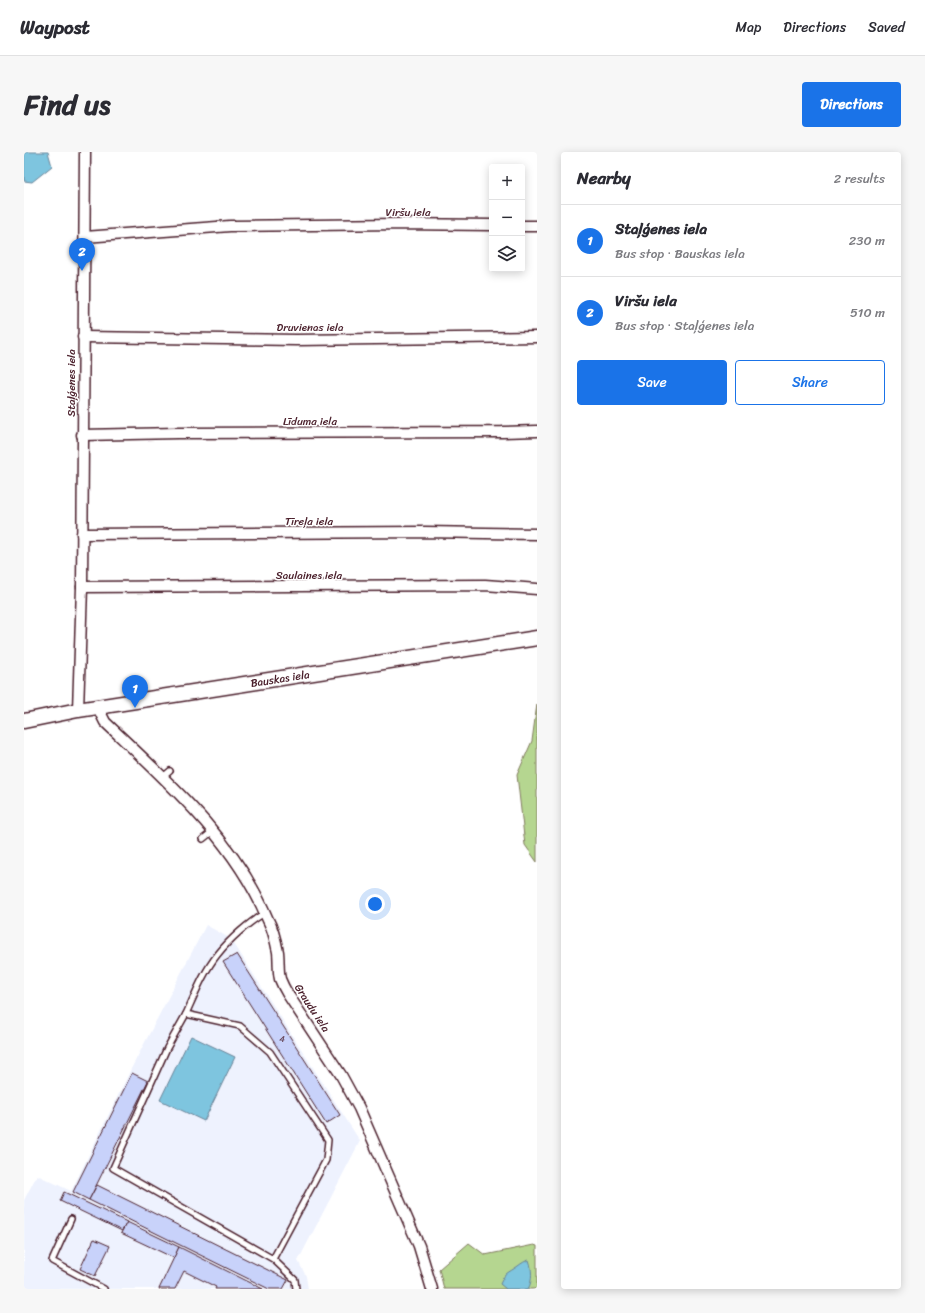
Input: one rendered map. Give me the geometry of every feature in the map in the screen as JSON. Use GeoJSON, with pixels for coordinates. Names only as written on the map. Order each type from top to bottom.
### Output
{"type":"FeatureCollection","features":[{"type":"Feature","properties":{"kind":"street","name":"Staļģenes iela"},"geometry":{"type":"LineString","coordinates":[[78,710],[82,587],[85,152]]}},
{"type":"Feature","properties":{"kind":"street","name":"Viršu iela"},"geometry":{"type":"LineString","coordinates":[[85,237],[230,226],[398,224],[489,225]]}},
{"type":"Feature","properties":{"kind":"street"},"geometry":{"type":"LineString","coordinates":[[525,226],[537,226]]}},
{"type":"Feature","properties":{"kind":"street","name":"Druvienas iela"},"geometry":{"type":"LineString","coordinates":[[83,337],[296,340],[537,337]]}},
{"type":"Feature","properties":{"kind":"street","name":"Līduma iela"},"geometry":{"type":"LineString","coordinates":[[82,435],[537,431]]}},
{"type":"Feature","properties":{"kind":"street","name":"Tīreļa iela"},"geometry":{"type":"LineString","coordinates":[[82,534],[393,532],[537,534]]}},
{"type":"Feature","properties":{"kind":"street","name":"Saulaines iela"},"geometry":{"type":"LineString","coordinates":[[82,587],[485,585],[537,590]]}},
{"type":"Feature","properties":{"kind":"street","name":"Bauskas iela"},"geometry":{"type":"LineString","coordinates":[[24,721],[78,710],[537,638]]}},
{"type":"Feature","properties":{"kind":"street","name":"Graudu iela"},"geometry":{"type":"LineString","coordinates":[[100,707],[101,714],[105,722],[166,774],[238,863],[257,896],[269,921],[278,952],[280,978],[286,993],[341,1075],[359,1108],[419,1246],[432,1289]]}},
{"type":"Feature","properties":{"kind":"lane"},"geometry":{"type":"LineString","coordinates":[[203,839],[213,831]]}},
{"type":"Feature","properties":{"kind":"lane"},"geometry":{"type":"LineString","coordinates":[[265,913],[253,920],[218,954],[203,978],[186,1014],[167,1048],[113,1168],[273,1259],[296,1280],[296,1289]]}},
{"type":"Feature","properties":{"kind":"lane"},"geometry":{"type":"LineString","coordinates":[[186,1014],[240,1026],[270,1052],[328,1140],[326,1160],[273,1259]]}},
{"type":"Feature","properties":{"kind":"lane"},"geometry":{"type":"LineString","coordinates":[[71,1219],[52,1261],[104,1289]]}},
{"type":"Feature","properties":{"kind":"shaded area"},"geometry":{"type":"Polygon","coordinates":[[[206,925],[231,939],[360,1141],[298,1261],[306,1276],[308,1289],[24,1289],[24,1200],[37,1175],[71,1191],[131,1069],[206,925]]]}},
{"type":"Feature","properties":{"kind":"green space"},"geometry":{"type":"Polygon","coordinates":[[[537,704],[537,862],[525,845],[517,775],[532,741],[537,704]]]}},
{"type":"Feature","properties":{"kind":"green space"},"geometry":{"type":"Polygon","coordinates":[[[469,1243],[485,1255],[534,1245],[537,1246],[537,1289],[444,1289],[439,1269],[469,1243]]]}},
{"type":"Feature","properties":{"kind":"water"},"geometry":{"type":"Polygon","coordinates":[[[24,152],[48,152],[52,166],[32,182],[24,181],[24,152]]]}},
{"type":"Feature","properties":{"kind":"water"},"geometry":{"type":"Polygon","coordinates":[[[191,1036],[235,1057],[204,1121],[160,1100],[191,1036]]]}},
{"type":"Feature","properties":{"kind":"water"},"geometry":{"type":"Polygon","coordinates":[[[529,1260],[532,1274],[528,1289],[506,1289],[500,1284],[507,1273],[529,1260]]]}},
{"type":"Feature","properties":{"kind":"building"},"geometry":{"type":"Polygon","coordinates":[[[237,954],[340,1115],[326,1124],[223,962],[237,954]]]}},
{"type":"Feature","properties":{"kind":"building"},"geometry":{"type":"Polygon","coordinates":[[[132,1073],[148,1081],[89,1200],[73,1192],[132,1073]]]}},
{"type":"Feature","properties":{"kind":"building"},"geometry":{"type":"Polygon","coordinates":[[[97,1185],[288,1280],[283,1289],[269,1289],[89,1200],[97,1185]]]}},
{"type":"Feature","properties":{"kind":"building"},"geometry":{"type":"Polygon","coordinates":[[[64,1192],[127,1222],[122,1231],[60,1201],[64,1192]]]}},
{"type":"Feature","properties":{"kind":"building"},"geometry":{"type":"Polygon","coordinates":[[[127,1222],[179,1247],[174,1258],[121,1233],[127,1222]]]}},
{"type":"Feature","properties":{"kind":"building"},"geometry":{"type":"Polygon","coordinates":[[[94,1239],[110,1246],[95,1276],[80,1269],[94,1239]]]}},
{"type":"Feature","properties":{"kind":"building"},"geometry":{"type":"Polygon","coordinates":[[[179,1247],[263,1289],[215,1289],[216,1287],[184,1271],[175,1289],[159,1289],[179,1247]]]}},
{"type":"Feature","properties":{"kind":"place","name":"Viršu iela"},"geometry":{"type":"Point","coordinates":[82,271]}},
{"type":"Feature","properties":{"kind":"place","name":"Staļģenes iela"},"geometry":{"type":"Point","coordinates":[135,708]}}]}
